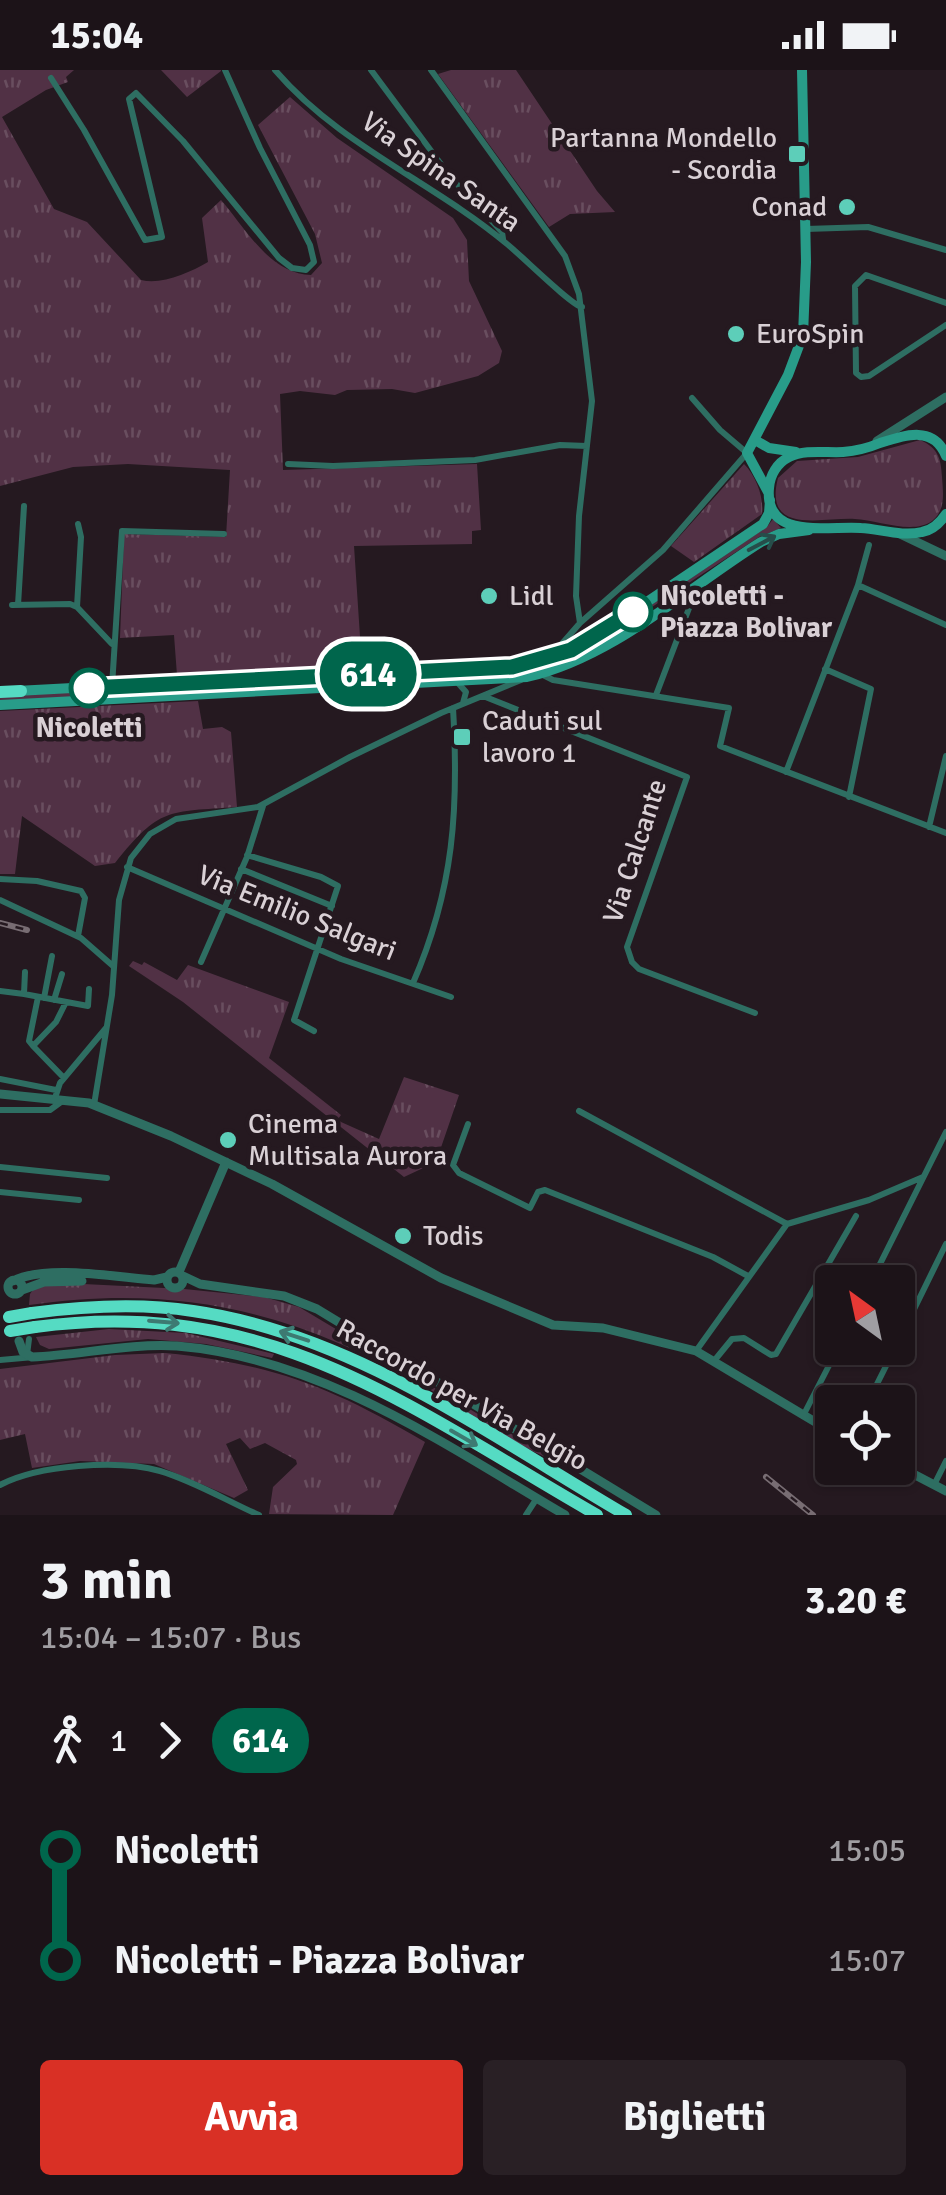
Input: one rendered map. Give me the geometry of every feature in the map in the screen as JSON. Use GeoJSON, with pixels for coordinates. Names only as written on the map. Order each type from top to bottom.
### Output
{"type":"FeatureCollection","features":[{"type":"Feature","properties":{"kind":"highway"},"geometry":{"type":"LineString","coordinates":[[0,692],[21,691]]}},
{"type":"Feature","properties":{"kind":"highway","name":"Raccordo per Via Belgio"},"geometry":{"type":"LineString","coordinates":[[17,1323],[90,1307],[163,1308],[238,1319],[299,1337],[381,1373],[626,1515]]}},
{"type":"Feature","properties":{"kind":"highway","name":"Raccordo per Via Belgio"},"geometry":{"type":"LineString","coordinates":[[17,1323],[164,1322],[212,1328],[283,1347],[376,1387],[596,1515]]}},
{"type":"Feature","properties":{"kind":"main road"},"geometry":{"type":"LineString","coordinates":[[802,70],[803,335],[788,376],[747,453],[782,519],[809,530]]}},
{"type":"Feature","properties":{"kind":"main road"},"geometry":{"type":"LineString","coordinates":[[755,440],[776,450],[802,453],[862,449],[921,434],[939,444],[946,456]]}},
{"type":"Feature","properties":{"kind":"main road"},"geometry":{"type":"LineString","coordinates":[[21,691],[512,667],[548,659],[592,639],[758,528],[769,513],[777,467],[802,453]]}},
{"type":"Feature","properties":{"kind":"main road"},"geometry":{"type":"LineString","coordinates":[[0,705],[526,677],[591,654],[779,534],[856,527],[927,531],[946,514]]}},
{"type":"Feature","properties":{"kind":"main road"},"geometry":{"type":"LineString","coordinates":[[351,688],[345,680],[355,675]]}},
{"type":"Feature","properties":{"kind":"main road"},"geometry":{"type":"LineString","coordinates":[[314,677],[328,682],[316,690]]}},
{"type":"Feature","properties":{"kind":"street"},"geometry":{"type":"LineString","coordinates":[[51,78],[145,240],[162,236],[129,99],[136,93],[183,141],[279,258],[292,268],[306,270],[314,262],[310,245],[225,70]]}},
{"type":"Feature","properties":{"kind":"street","name":"Via Spina Santa"},"geometry":{"type":"LineString","coordinates":[[275,70],[350,138],[470,212],[542,273],[572,305],[582,308]]}},
{"type":"Feature","properties":{"kind":"street"},"geometry":{"type":"LineString","coordinates":[[371,70],[452,179],[502,232],[504,240]]}},
{"type":"Feature","properties":{"kind":"street","name":"Via Spina Santa"},"geometry":{"type":"LineString","coordinates":[[431,70],[565,256],[582,308],[591,382],[579,516],[576,596],[580,623]]}},
{"type":"Feature","properties":{"kind":"street"},"geometry":{"type":"LineString","coordinates":[[805,228],[868,227],[946,250]]}},
{"type":"Feature","properties":{"kind":"street"},"geometry":{"type":"LineString","coordinates":[[946,303],[866,275],[861,277],[855,286],[856,373],[863,378],[869,376],[946,325]]}},
{"type":"Feature","properties":{"kind":"street"},"geometry":{"type":"LineString","coordinates":[[862,449],[946,397]]}},
{"type":"Feature","properties":{"kind":"street"},"geometry":{"type":"LineString","coordinates":[[548,659],[580,623],[664,550],[747,453],[692,398]]}},
{"type":"Feature","properties":{"kind":"street"},"geometry":{"type":"LineString","coordinates":[[288,464],[476,460],[560,445],[588,446]]}},
{"type":"Feature","properties":{"kind":"street"},"geometry":{"type":"LineString","coordinates":[[24,506],[15,605],[70,604],[113,645]]}},
{"type":"Feature","properties":{"kind":"street"},"geometry":{"type":"LineString","coordinates":[[77,607],[81,537],[78,524]]}},
{"type":"Feature","properties":{"kind":"street"},"geometry":{"type":"LineString","coordinates":[[112,687],[122,531],[224,534]]}},
{"type":"Feature","properties":{"kind":"street"},"geometry":{"type":"LineString","coordinates":[[893,532],[946,556]]}},
{"type":"Feature","properties":{"kind":"street"},"geometry":{"type":"LineString","coordinates":[[786,772],[858,585],[869,546]]}},
{"type":"Feature","properties":{"kind":"street"},"geometry":{"type":"LineString","coordinates":[[858,585],[946,625]]}},
{"type":"Feature","properties":{"kind":"street"},"geometry":{"type":"LineString","coordinates":[[656,695],[690,602],[689,590]]}},
{"type":"Feature","properties":{"kind":"street"},"geometry":{"type":"LineString","coordinates":[[825,669],[871,689],[848,797]]}},
{"type":"Feature","properties":{"kind":"street"},"geometry":{"type":"LineString","coordinates":[[540,674],[554,680],[729,708],[720,746],[946,834]]}},
{"type":"Feature","properties":{"kind":"street"},"geometry":{"type":"LineString","coordinates":[[94,1105],[119,900],[128,867],[143,841],[167,822],[242,812],[264,805],[350,756],[526,677]]}},
{"type":"Feature","properties":{"kind":"street"},"geometry":{"type":"LineString","coordinates":[[458,683],[466,692],[462,704]]}},
{"type":"Feature","properties":{"kind":"street","name":"Via Calcante"},"geometry":{"type":"LineString","coordinates":[[482,696],[687,777],[627,947],[632,962],[640,969],[755,1013]]}},
{"type":"Feature","properties":{"kind":"street"},"geometry":{"type":"LineString","coordinates":[[412,983],[435,924],[452,854],[456,781],[453,708]]}},
{"type":"Feature","properties":{"kind":"street"},"geometry":{"type":"LineString","coordinates":[[929,827],[946,756]]}},
{"type":"Feature","properties":{"kind":"street"},"geometry":{"type":"LineString","coordinates":[[201,962],[264,805]]}},
{"type":"Feature","properties":{"kind":"street"},"geometry":{"type":"LineString","coordinates":[[247,855],[321,877],[338,886],[294,1020],[314,1032]]}},
{"type":"Feature","properties":{"kind":"street","name":"Via Emilio Salgari"},"geometry":{"type":"LineString","coordinates":[[128,867],[318,949],[451,996]]}},
{"type":"Feature","properties":{"kind":"street"},"geometry":{"type":"LineString","coordinates":[[241,869],[332,906]]}},
{"type":"Feature","properties":{"kind":"street"},"geometry":{"type":"LineString","coordinates":[[0,879],[37,881],[81,891],[85,898],[78,936]]}},
{"type":"Feature","properties":{"kind":"street"},"geometry":{"type":"LineString","coordinates":[[0,900],[78,936],[112,966]]}},
{"type":"Feature","properties":{"kind":"street"},"geometry":{"type":"LineString","coordinates":[[97,951],[113,954]]}},
{"type":"Feature","properties":{"kind":"street"},"geometry":{"type":"LineString","coordinates":[[52,956],[29,1041],[64,1078]]}},
{"type":"Feature","properties":{"kind":"street"},"geometry":{"type":"LineString","coordinates":[[24,994],[25,972]]}},
{"type":"Feature","properties":{"kind":"street"},"geometry":{"type":"LineString","coordinates":[[54,1000],[62,974]]}},
{"type":"Feature","properties":{"kind":"street"},"geometry":{"type":"LineString","coordinates":[[0,990],[88,1006],[89,989]]}},
{"type":"Feature","properties":{"kind":"street"},"geometry":{"type":"LineString","coordinates":[[33,1046],[56,1022],[66,1002]]}},
{"type":"Feature","properties":{"kind":"street"},"geometry":{"type":"LineString","coordinates":[[0,1110],[50,1110],[64,1078],[106,1027]]}},
{"type":"Feature","properties":{"kind":"street"},"geometry":{"type":"LineString","coordinates":[[0,1079],[94,1105],[226,1162],[442,1278],[538,1320],[554,1325],[603,1328],[696,1351],[815,1423]]}},
{"type":"Feature","properties":{"kind":"street"},"geometry":{"type":"LineString","coordinates":[[0,1094],[59,1096]]}},
{"type":"Feature","properties":{"kind":"street"},"geometry":{"type":"LineString","coordinates":[[579,1111],[787,1224]]}},
{"type":"Feature","properties":{"kind":"street"},"geometry":{"type":"LineString","coordinates":[[468,1124],[454,1160],[455,1170],[530,1208],[536,1194],[545,1190],[714,1258],[748,1276]]}},
{"type":"Feature","properties":{"kind":"street"},"geometry":{"type":"LineString","coordinates":[[879,1265],[946,1132]]}},
{"type":"Feature","properties":{"kind":"street"},"geometry":{"type":"LineString","coordinates":[[226,1162],[178,1288],[168,1281],[33,1274],[13,1280],[21,1283],[12,1356],[0,1360],[133,1346],[180,1346],[302,1372],[370,1403],[565,1515]]}},
{"type":"Feature","properties":{"kind":"street"},"geometry":{"type":"LineString","coordinates":[[0,1167],[107,1178]]}},
{"type":"Feature","properties":{"kind":"street"},"geometry":{"type":"LineString","coordinates":[[696,1351],[787,1224],[868,1200],[924,1177]]}},
{"type":"Feature","properties":{"kind":"street"},"geometry":{"type":"LineString","coordinates":[[0,1192],[79,1200]]}},
{"type":"Feature","properties":{"kind":"street"},"geometry":{"type":"LineString","coordinates":[[714,1361],[732,1339],[744,1338],[776,1354],[856,1216]]}},
{"type":"Feature","properties":{"kind":"street"},"geometry":{"type":"LineString","coordinates":[[915,1307],[946,1244]]}},
{"type":"Feature","properties":{"kind":"street"},"geometry":{"type":"LineString","coordinates":[[181,1274],[200,1284],[284,1296],[316,1309],[656,1515]]}},
{"type":"Feature","properties":{"kind":"street"},"geometry":{"type":"LineString","coordinates":[[18,1291],[64,1280],[168,1281]]}},
{"type":"Feature","properties":{"kind":"street"},"geometry":{"type":"LineString","coordinates":[[17,1323],[27,1357]]}},
{"type":"Feature","properties":{"kind":"street"},"geometry":{"type":"LineString","coordinates":[[803,1417],[829,1365]]}},
{"type":"Feature","properties":{"kind":"street"},"geometry":{"type":"LineString","coordinates":[[934,1485],[946,1460]]}},
{"type":"Feature","properties":{"kind":"street"},"geometry":{"type":"LineString","coordinates":[[0,1485],[28,1474],[64,1469],[150,1469],[259,1515]]}},
{"type":"Feature","properties":{"kind":"street"},"geometry":{"type":"LineString","coordinates":[[915,1475],[946,1492]]}},
{"type":"Feature","properties":{"kind":"street"},"geometry":{"type":"LineString","coordinates":[[526,1515],[537,1498]]}},
{"type":"Feature","properties":{"kind":"green space"},"geometry":{"type":"Polygon","coordinates":[[[0,70],[74,70],[66,77],[68,82],[46,90],[2,117],[54,209],[87,222],[141,280],[166,279],[208,262],[202,218],[221,200],[260,248],[283,267],[311,275],[322,263],[315,234],[258,125],[290,97],[337,138],[453,218],[467,240],[469,281],[502,351],[499,363],[478,376],[415,393],[392,389],[347,390],[335,395],[300,391],[280,394],[283,470],[477,464],[481,530],[472,531],[472,544],[354,546],[362,667],[177,675],[174,635],[120,638],[124,534],[226,537],[230,470],[128,464],[73,467],[0,486],[0,70]]]}},
{"type":"Feature","properties":{"kind":"green space"},"geometry":{"type":"Polygon","coordinates":[[[161,70],[221,70],[221,71],[187,97],[161,70]]]}},
{"type":"Feature","properties":{"kind":"green space"},"geometry":{"type":"Polygon","coordinates":[[[451,70],[516,70],[615,212],[570,214],[549,227],[438,74],[451,70]]]}},
{"type":"Feature","properties":{"kind":"green space"},"geometry":{"type":"Polygon","coordinates":[[[920,440],[937,454],[943,489],[940,512],[924,525],[905,527],[855,519],[799,520],[779,509],[778,478],[797,461],[858,457],[920,440]]]}},
{"type":"Feature","properties":{"kind":"green space"},"geometry":{"type":"Polygon","coordinates":[[[744,464],[758,487],[762,514],[694,562],[671,546],[744,464]]]}},
{"type":"Feature","properties":{"kind":"green space"},"geometry":{"type":"Polygon","coordinates":[[[773,519],[781,528],[759,537],[574,658],[521,674],[349,682],[512,671],[572,654],[601,639],[767,527],[773,519]]]}},
{"type":"Feature","properties":{"kind":"green space"},"geometry":{"type":"Polygon","coordinates":[[[322,680],[324,683],[0,701],[0,696],[322,680]]]}},
{"type":"Feature","properties":{"kind":"green space"},"geometry":{"type":"Polygon","coordinates":[[[198,701],[203,729],[222,727],[231,732],[237,807],[167,816],[143,831],[115,863],[95,866],[22,816],[15,874],[0,874],[0,711],[198,701]]]}},
{"type":"Feature","properties":{"kind":"green space"},"geometry":{"type":"Polygon","coordinates":[[[133,961],[142,965],[144,962],[177,980],[188,965],[289,1002],[269,1058],[341,1115],[341,1122],[379,1139],[404,1077],[459,1095],[436,1162],[404,1177],[183,1002],[129,966],[133,961]]]}},
{"type":"Feature","properties":{"kind":"green space"},"geometry":{"type":"Polygon","coordinates":[[[63,1283],[264,1297],[299,1307],[553,1459],[512,1440],[381,1363],[285,1323],[237,1310],[137,1298],[29,1305],[35,1287],[63,1283]]]}},
{"type":"Feature","properties":{"kind":"green space"},"geometry":{"type":"Polygon","coordinates":[[[109,1329],[186,1333],[274,1354],[272,1358],[206,1344],[148,1339],[49,1349],[40,1345],[36,1337],[109,1329]]]}},
{"type":"Feature","properties":{"kind":"green space"},"geometry":{"type":"Polygon","coordinates":[[[165,1353],[238,1364],[301,1381],[360,1406],[425,1442],[393,1515],[269,1514],[273,1487],[297,1464],[296,1460],[265,1443],[250,1449],[240,1438],[226,1444],[248,1490],[234,1498],[154,1464],[80,1461],[32,1468],[25,1434],[0,1440],[0,1369],[165,1353]]]}},
{"type":"Feature","properties":{"kind":"railway"},"geometry":{"type":"LineString","coordinates":[[0,923],[27,930]]}},
{"type":"Feature","properties":{"kind":"railway"},"geometry":{"type":"LineString","coordinates":[[766,1477],[813,1515]]}},
{"type":"Feature","properties":{"kind":"bus line","name":"614"},"geometry":{"type":"LineString","coordinates":[[89,688],[512,667],[571,650],[633,612]]}},
{"type":"Feature","properties":{"kind":"place","name":"Partanna Mondello - Scordia"},"geometry":{"type":"Point","coordinates":[797,154]}},
{"type":"Feature","properties":{"kind":"place","name":"Conad"},"geometry":{"type":"Point","coordinates":[847,207]}},
{"type":"Feature","properties":{"kind":"place","name":"EuroSpin"},"geometry":{"type":"Point","coordinates":[736,334]}},
{"type":"Feature","properties":{"kind":"place","name":"Lidl"},"geometry":{"type":"Point","coordinates":[489,596]}},
{"type":"Feature","properties":{"kind":"place","name":"Nicoletti - Piazza Bolivar"},"geometry":{"type":"Point","coordinates":[633,612]}},
{"type":"Feature","properties":{"kind":"place","name":"Nicoletti"},"geometry":{"type":"Point","coordinates":[89,688]}},
{"type":"Feature","properties":{"kind":"place","name":"Caduti sul lavoro 1"},"geometry":{"type":"Point","coordinates":[462,737]}},
{"type":"Feature","properties":{"kind":"place","name":"Cinema Multisala Aurora"},"geometry":{"type":"Point","coordinates":[228,1140]}},
{"type":"Feature","properties":{"kind":"place","name":"Todis"},"geometry":{"type":"Point","coordinates":[403,1236]}}]}
